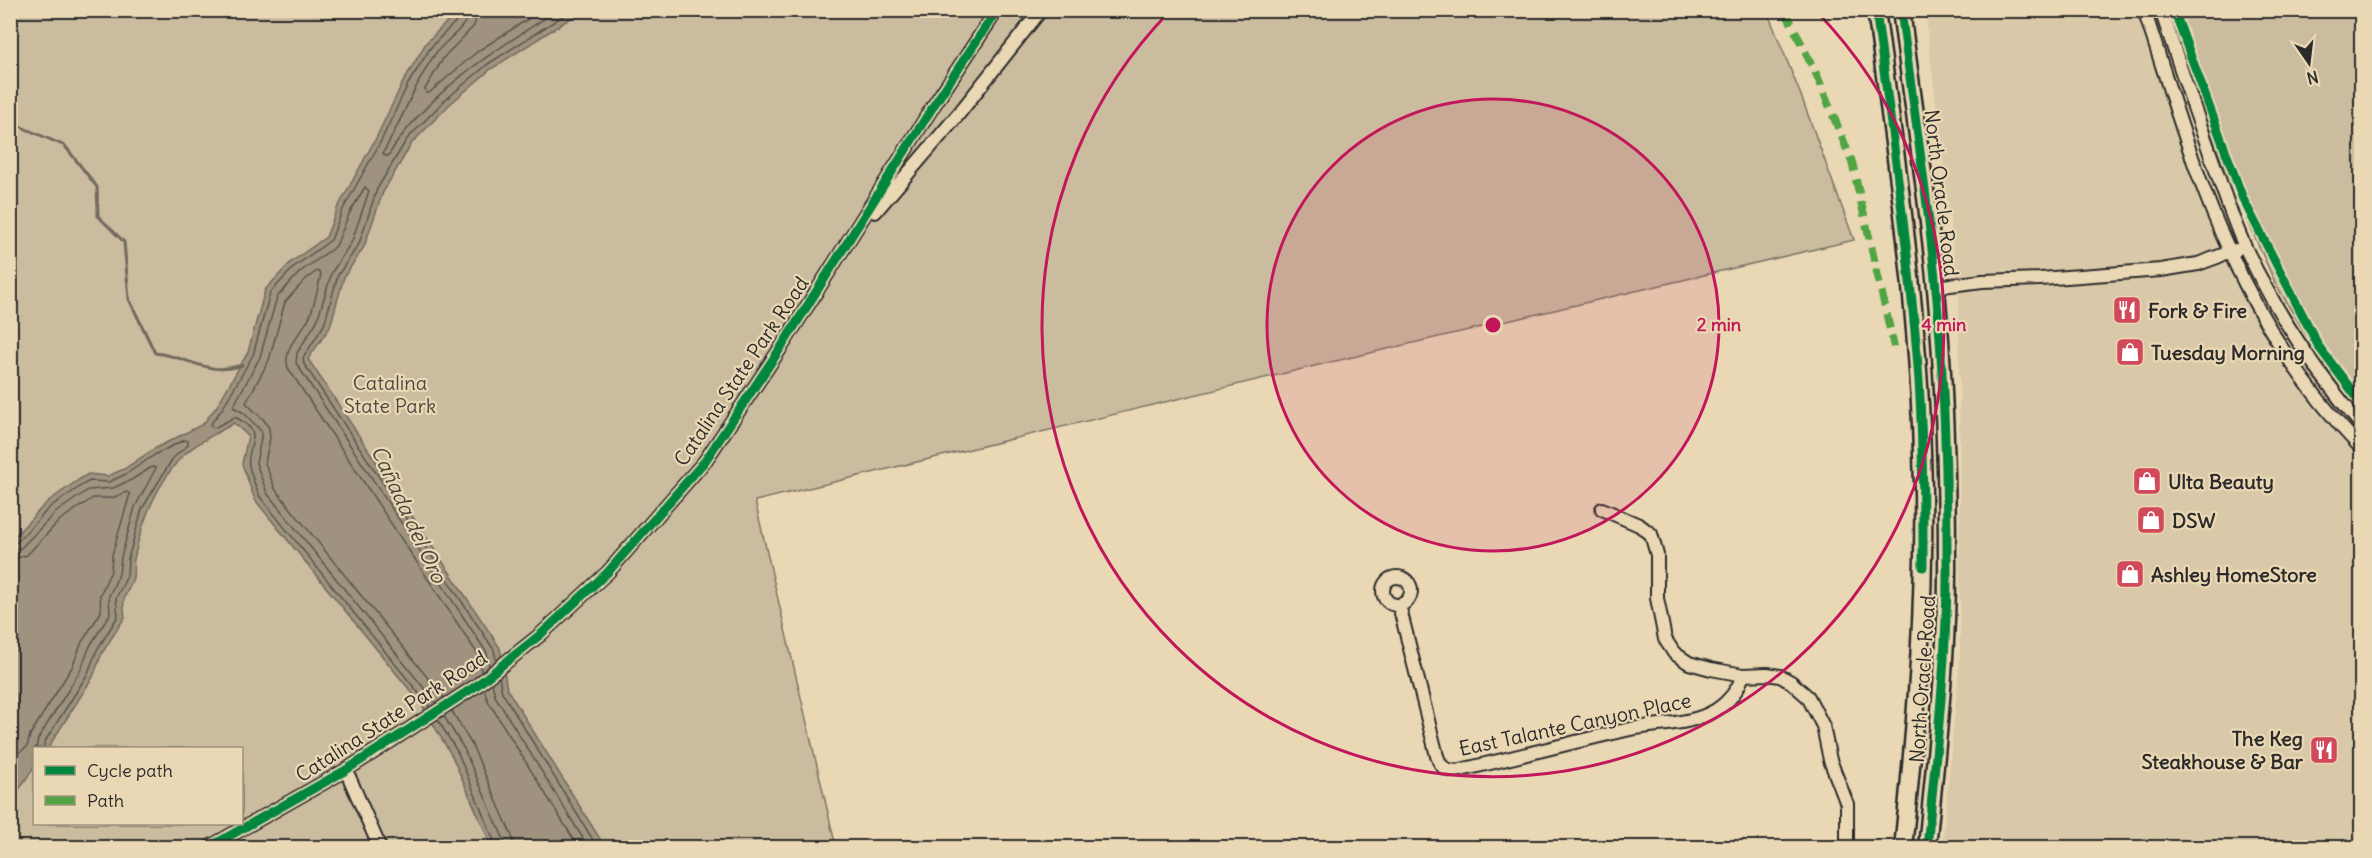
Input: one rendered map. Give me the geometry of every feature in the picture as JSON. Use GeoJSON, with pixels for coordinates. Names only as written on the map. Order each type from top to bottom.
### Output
{"type":"FeatureCollection","features":[{"type":"Feature","properties":{"kind":"highway","name":"North Oracle Road"},"geometry":{"type":"LineString","coordinates":[[1876,10],[1904,220],[1917,354],[1922,453],[1923,567],[1919,674],[1903,848]]}},
{"type":"Feature","properties":{"kind":"highway","name":"North Oracle Road"},"geometry":{"type":"LineString","coordinates":[[1900,10],[1935,287],[1945,424],[1947,560],[1944,673],[1927,848]]}},
{"type":"Feature","properties":{"kind":"street","name":"Catalina State Park Road"},"geometry":{"type":"LineString","coordinates":[[208,848],[346,770],[432,716],[484,680],[540,635],[608,572],[705,461],[849,243],[934,105],[997,10]]}},
{"type":"Feature","properties":{"kind":"street","name":"Catalina State Park Road"},"geometry":{"type":"LineString","coordinates":[[849,243],[957,116],[1041,10]]}},
{"type":"Feature","properties":{"kind":"street"},"geometry":{"type":"LineString","coordinates":[[2144,10],[2201,179],[2230,252],[2250,292],[2296,368],[2326,410],[2361,449]]}},
{"type":"Feature","properties":{"kind":"street"},"geometry":{"type":"LineString","coordinates":[[2161,10],[2229,209],[2245,246],[2265,287],[2304,350],[2361,426]]}},
{"type":"Feature","properties":{"kind":"street"},"geometry":{"type":"LineString","coordinates":[[1935,287],[1982,280],[2040,279],[2161,270],[2198,264],[2245,246]]}},
{"type":"Feature","properties":{"kind":"street"},"geometry":{"type":"LineString","coordinates":[[1602,509],[1639,525],[1651,534],[1657,555],[1657,598],[1665,639],[1674,653],[1689,663],[1701,667],[1743,675],[1780,676],[1801,690],[1814,707],[1823,726],[1830,760],[1847,804],[1847,848]]}},
{"type":"Feature","properties":{"kind":"street","name":"East Talante Canyon Place"},"geometry":{"type":"LineString","coordinates":[[1399,605],[1437,756],[1440,765],[1447,770],[1456,771],[1628,729],[1692,720],[1716,710],[1727,701],[1740,686],[1743,675]]}},
{"type":"Feature","properties":{"kind":"street"},"geometry":{"type":"LineString","coordinates":[[346,770],[380,848]]}},
{"type":"Feature","properties":{"kind":"shaded area"},"geometry":{"type":"Polygon","coordinates":[[[1925,11],[2141,11],[2220,242],[2319,409],[2361,455],[2361,847],[1942,847],[1960,656],[1959,298],[1925,11]]]}},
{"type":"Feature","properties":{"kind":"green space","name":"Catalina State Park"},"geometry":{"type":"Polygon","coordinates":[[[10,11],[1767,11],[1854,240],[1327,363],[755,501],[836,847],[11,847],[10,11]]]}},
{"type":"Feature","properties":{"kind":"green space"},"geometry":{"type":"Polygon","coordinates":[[[2169,11],[2361,11],[2361,410],[2326,368],[2276,285],[2224,167],[2169,11]]]}},
{"type":"Feature","properties":{"kind":"water","name":"Cañada del Oro"},"geometry":{"type":"Polygon","coordinates":[[[458,11],[582,11],[491,69],[449,105],[412,143],[383,192],[364,247],[344,277],[330,327],[308,359],[500,648],[507,689],[605,847],[492,847],[452,756],[422,705],[255,500],[242,464],[248,436],[234,423],[189,450],[177,462],[162,484],[145,520],[137,546],[133,578],[124,599],[125,617],[102,653],[93,677],[49,747],[33,747],[33,769],[11,802],[11,540],[47,502],[88,474],[108,476],[203,424],[217,406],[248,352],[265,290],[291,262],[326,237],[337,209],[376,138],[403,82],[426,43],[458,11]]]}},
{"type":"Feature","properties":{"kind":"waterway"},"geometry":{"type":"LineString","coordinates":[[10,122],[65,146],[97,187],[98,216],[124,242],[129,299],[155,353],[218,369],[242,365]]}},
{"type":"Feature","properties":{"kind":"waterway"},"geometry":{"type":"LineString","coordinates":[[2350,848],[2362,836]]}},
{"type":"Feature","properties":{"kind":"marked path"},"geometry":{"type":"LineString","coordinates":[[1785,10],[1818,78],[1852,162],[1894,347]]}},
{"type":"Feature","properties":{"kind":"cycle path"},"geometry":{"type":"LineString","coordinates":[[208,848],[346,770],[476,686],[540,635],[608,572],[705,461],[782,346],[934,105],[997,10]]}},
{"type":"Feature","properties":{"kind":"cycle path"},"geometry":{"type":"LineString","coordinates":[[1876,10],[1904,225],[1917,354],[1922,434],[1923,567]]}},
{"type":"Feature","properties":{"kind":"cycle path"},"geometry":{"type":"LineString","coordinates":[[1901,10],[1933,258],[1940,340],[1945,449],[1946,631],[1927,848]]}},
{"type":"Feature","properties":{"kind":"cycle path"},"geometry":{"type":"LineString","coordinates":[[2174,10],[2243,199],[2319,347],[2362,404]]}},
{"type":"Feature","properties":{"kind":"place","name":"Fork & Fire"},"geometry":{"type":"Point","coordinates":[2127,310]}},
{"type":"Feature","properties":{"kind":"place","name":"Tuesday Morning"},"geometry":{"type":"Point","coordinates":[2130,352]}},
{"type":"Feature","properties":{"kind":"place","name":"Ulta Beauty"},"geometry":{"type":"Point","coordinates":[2147,481]}},
{"type":"Feature","properties":{"kind":"place","name":"DSW"},"geometry":{"type":"Point","coordinates":[2151,520]}},
{"type":"Feature","properties":{"kind":"place","name":"Ashley HomeStore"},"geometry":{"type":"Point","coordinates":[2130,574]}},
{"type":"Feature","properties":{"kind":"place","name":"The Keg Steakhouse & Bar"},"geometry":{"type":"Point","coordinates":[2324,750]}}]}
